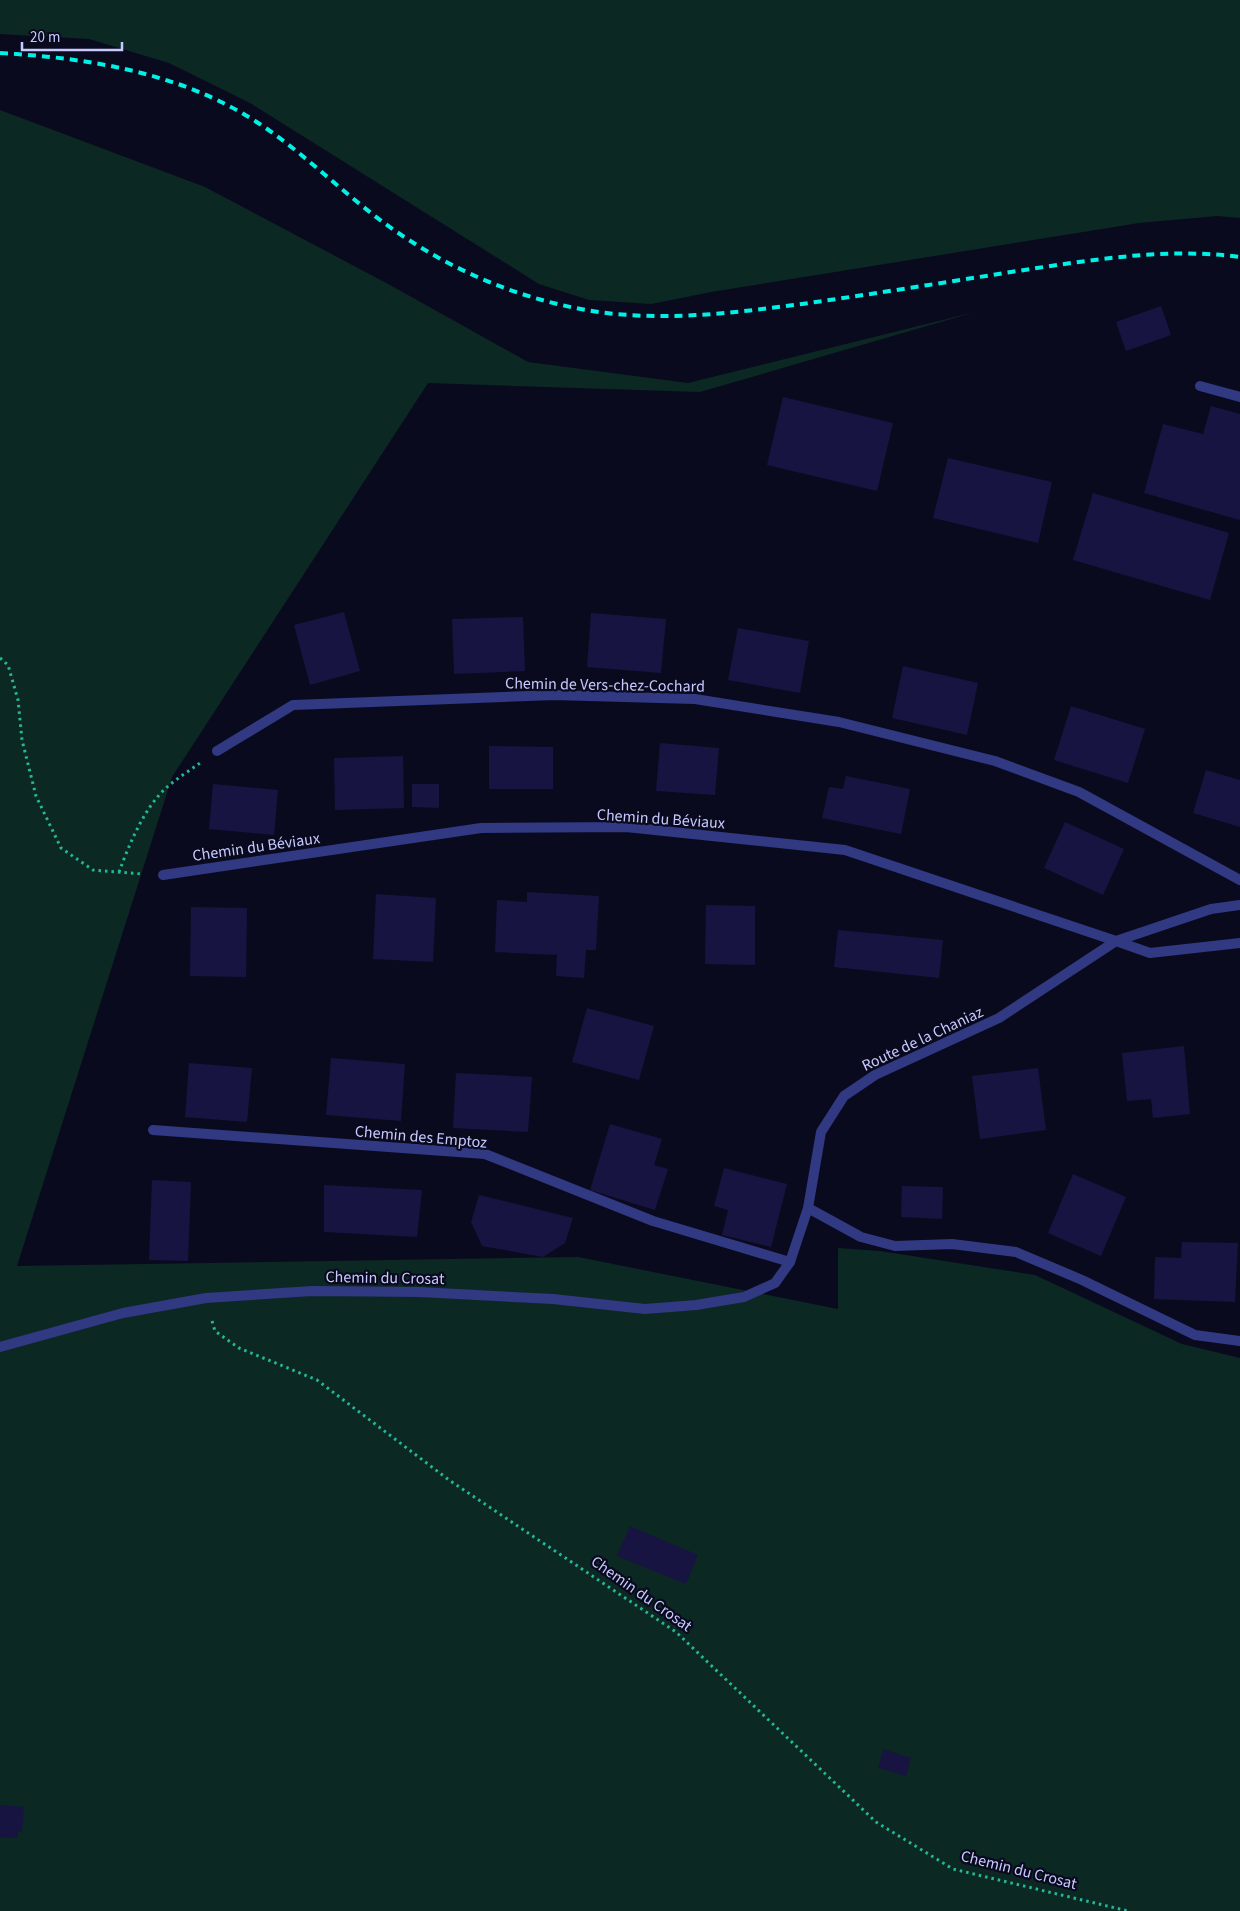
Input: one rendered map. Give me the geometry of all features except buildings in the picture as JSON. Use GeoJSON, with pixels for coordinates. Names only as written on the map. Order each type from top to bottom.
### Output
{"type":"FeatureCollection","features":[{"type":"Feature","properties":{"kind":"street"},"geometry":{"type":"LineString","coordinates":[[1200,386],[1240,397]]}},
{"type":"Feature","properties":{"kind":"street","name":"Chemin de Vers-chez-Cochard"},"geometry":{"type":"LineString","coordinates":[[217,751],[294,705],[554,695],[695,699],[839,722],[995,760],[1079,792],[1240,880]]}},
{"type":"Feature","properties":{"kind":"street","name":"Chemin du Béviaux"},"geometry":{"type":"LineString","coordinates":[[162,875],[481,828],[626,827],[845,850],[1116,941]]}},
{"type":"Feature","properties":{"kind":"street","name":"Route de la Chaniaz"},"geometry":{"type":"LineString","coordinates":[[808,1208],[821,1132],[844,1096],[875,1074],[999,1018],[1116,941],[1211,909],[1240,905]]}},
{"type":"Feature","properties":{"kind":"street"},"geometry":{"type":"LineString","coordinates":[[1116,941],[1150,953],[1240,943]]}},
{"type":"Feature","properties":{"kind":"street","name":"Chemin des Emptoz"},"geometry":{"type":"LineString","coordinates":[[153,1130],[484,1154],[652,1221],[790,1262]]}},
{"type":"Feature","properties":{"kind":"street"},"geometry":{"type":"LineString","coordinates":[[808,1208],[861,1237],[895,1246],[952,1244],[1016,1252],[1082,1280],[1195,1335],[1240,1341]]}},
{"type":"Feature","properties":{"kind":"street","name":"Chemin du Crosat"},"geometry":{"type":"LineString","coordinates":[[0,1348],[123,1313],[206,1298],[312,1291],[419,1292],[553,1298],[645,1309],[696,1305],[744,1297],[775,1283],[790,1262],[808,1208]]}},
{"type":"Feature","properties":{"kind":"path"},"geometry":{"type":"LineString","coordinates":[[0,658],[8,665],[18,700],[22,740],[36,796],[61,848],[94,870],[162,875]]}},
{"type":"Feature","properties":{"kind":"path"},"geometry":{"type":"LineString","coordinates":[[119,872],[131,840],[165,789],[217,751]]}},
{"type":"Feature","properties":{"kind":"path","name":"Chemin du Crosat"},"geometry":{"type":"LineString","coordinates":[[206,1298],[215,1331],[239,1348],[317,1380],[449,1480],[676,1632],[876,1822],[953,1869],[1128,1911]]}},
{"type":"Feature","properties":{"kind":"green space"},"geometry":{"type":"Polygon","coordinates":[[[0,0],[1240,0],[1240,218],[1217,216],[1139,223],[711,292],[651,304],[589,300],[539,284],[250,103],[169,63],[89,39],[0,34],[0,0]]]}},
{"type":"Feature","properties":{"kind":"green space"},"geometry":{"type":"Polygon","coordinates":[[[0,110],[205,187],[390,285],[528,362],[688,383],[975,312],[700,392],[428,383],[172,777],[17,1266],[578,1257],[838,1309],[838,1248],[880,1251],[1035,1275],[1182,1344],[1240,1358],[1240,1911],[0,1911],[0,110]]]}},
{"type":"Feature","properties":{"kind":"railway"},"geometry":{"type":"LineString","coordinates":[[0,53],[66,59],[130,70],[162,79],[223,103],[267,129],[387,225],[441,259],[499,286],[560,305],[592,311],[645,316],[724,313],[802,304],[1037,268],[1138,255],[1214,254],[1240,257]]}}]}
